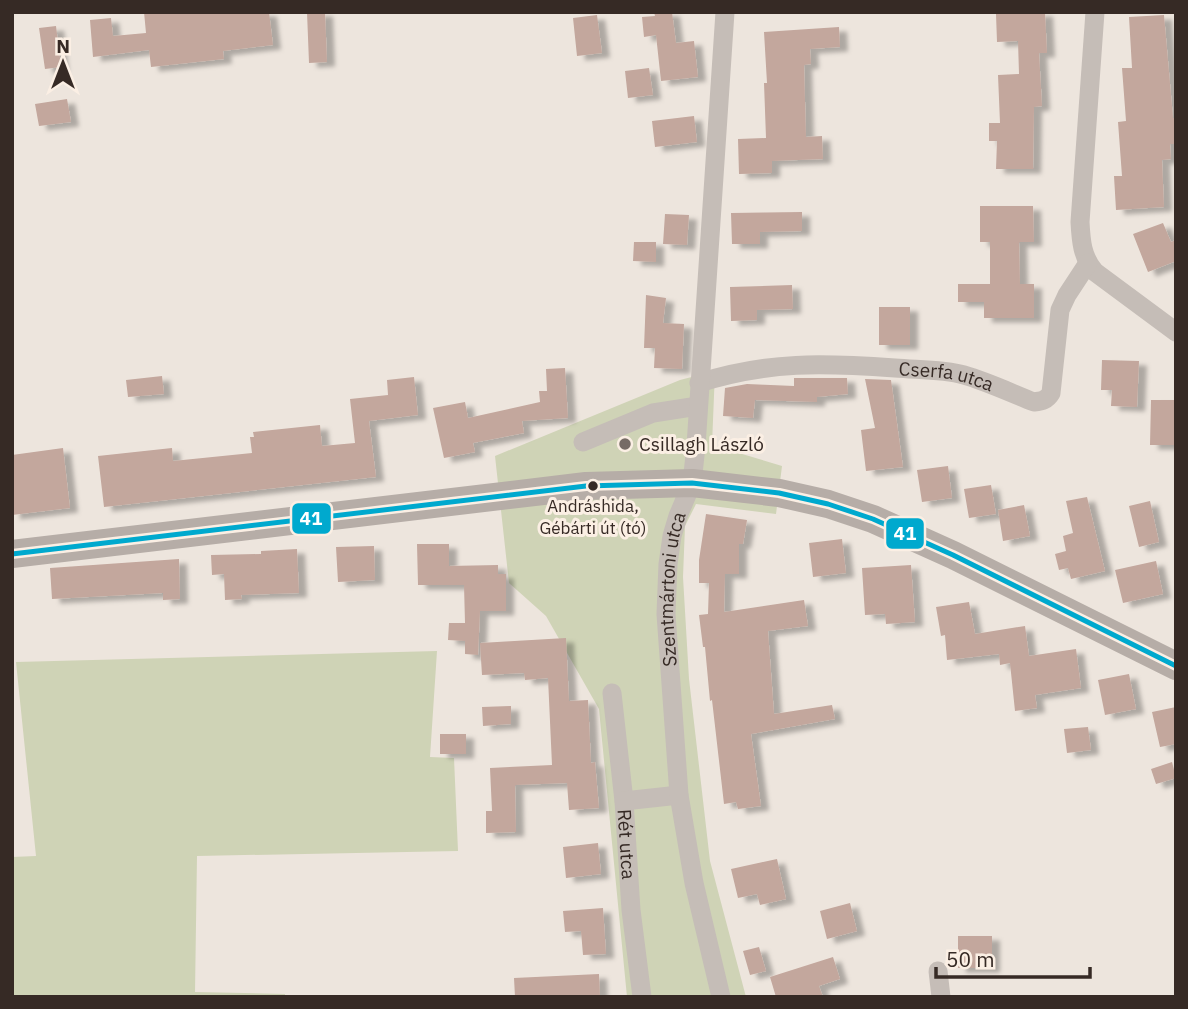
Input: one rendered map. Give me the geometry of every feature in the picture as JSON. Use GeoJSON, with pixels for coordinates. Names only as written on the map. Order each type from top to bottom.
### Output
{"type":"FeatureCollection","features":[{"type":"Feature","properties":{"kind":"main road"},"geometry":{"type":"LineString","coordinates":[[12,554],[586,486],[692,483],[779,494],[828,504],[873,519],[953,555],[1176,666]]}},
{"type":"Feature","properties":{"kind":"street","name":"Szentmártoni utca"},"geometry":{"type":"LineString","coordinates":[[720,997],[694,883],[679,795],[666,589],[672,536],[692,483],[725,12]]}},
{"type":"Feature","properties":{"kind":"street"},"geometry":{"type":"LineString","coordinates":[[1095,12],[1080,222],[1082,248],[1088,263],[1107,281],[1176,332]]}},
{"type":"Feature","properties":{"kind":"street","name":"Cserfa utca"},"geometry":{"type":"LineString","coordinates":[[699,383],[777,365],[858,366],[955,373],[1034,402],[1041,401],[1051,393],[1060,310],[1088,263]]}},
{"type":"Feature","properties":{"kind":"street"},"geometry":{"type":"LineString","coordinates":[[583,442],[653,413],[698,405]]}},
{"type":"Feature","properties":{"kind":"street","name":"Rét utca"},"geometry":{"type":"LineString","coordinates":[[612,693],[624,801],[631,910],[642,997]]}},
{"type":"Feature","properties":{"kind":"street"},"geometry":{"type":"LineString","coordinates":[[624,801],[679,795]]}},
{"type":"Feature","properties":{"kind":"street"},"geometry":{"type":"LineString","coordinates":[[936,995],[938,971]]}},
{"type":"Feature","properties":{"kind":"green space"},"geometry":{"type":"Polygon","coordinates":[[[715,371],[712,445],[782,466],[776,514],[696,504],[685,526],[683,577],[689,679],[710,861],[746,997],[627,997],[599,709],[546,616],[509,583],[495,456],[680,380],[715,371]]]}},
{"type":"Feature","properties":{"kind":"green space"},"geometry":{"type":"Polygon","coordinates":[[[437,651],[430,757],[454,758],[458,851],[197,856],[195,992],[285,994],[285,997],[12,997],[12,857],[36,856],[16,662],[437,651]]]}},
{"type":"Feature","properties":{"kind":"building"},"geometry":{"type":"Polygon","coordinates":[[[144,12],[269,12],[273,45],[223,51],[224,59],[151,67],[149,50],[93,57],[90,20],[111,18],[113,36],[146,33],[144,12]]]}},
{"type":"Feature","properties":{"kind":"building"},"geometry":{"type":"Polygon","coordinates":[[[307,12],[325,12],[327,62],[309,63],[307,12]]]}},
{"type":"Feature","properties":{"kind":"building"},"geometry":{"type":"Polygon","coordinates":[[[654,12],[672,12],[676,43],[694,41],[698,77],[661,81],[656,35],[644,37],[642,17],[655,16],[654,12]]]}},
{"type":"Feature","properties":{"kind":"building"},"geometry":{"type":"Polygon","coordinates":[[[1045,12],[1047,53],[1039,53],[1042,106],[1034,107],[1033,169],[996,169],[997,141],[989,141],[989,123],[1000,123],[998,75],[1019,74],[1018,41],[997,42],[996,14],[1045,12]]]}},
{"type":"Feature","properties":{"kind":"building"},"geometry":{"type":"Polygon","coordinates":[[[597,15],[602,53],[577,56],[573,18],[597,15]]]}},
{"type":"Feature","properties":{"kind":"building"},"geometry":{"type":"Polygon","coordinates":[[[1164,15],[1173,118],[1176,118],[1176,144],[1170,144],[1171,159],[1162,160],[1164,207],[1116,210],[1114,176],[1122,176],[1118,122],[1126,121],[1122,68],[1132,68],[1129,17],[1164,15]]]}},
{"type":"Feature","properties":{"kind":"building"},"geometry":{"type":"Polygon","coordinates":[[[56,26],[61,67],[45,69],[39,28],[56,26]]]}},
{"type":"Feature","properties":{"kind":"building"},"geometry":{"type":"Polygon","coordinates":[[[839,27],[840,47],[810,49],[811,64],[804,65],[806,137],[822,136],[823,159],[772,161],[772,173],[739,174],[738,139],[766,138],[764,32],[839,27]]]}},
{"type":"Feature","properties":{"kind":"building"},"geometry":{"type":"Polygon","coordinates":[[[649,68],[653,95],[628,98],[625,71],[649,68]]]}},
{"type":"Feature","properties":{"kind":"building"},"geometry":{"type":"Polygon","coordinates":[[[67,99],[71,122],[39,126],[35,104],[67,99]]]}},
{"type":"Feature","properties":{"kind":"building"},"geometry":{"type":"Polygon","coordinates":[[[694,116],[697,142],[655,147],[652,121],[694,116]]]}},
{"type":"Feature","properties":{"kind":"building"},"geometry":{"type":"Polygon","coordinates":[[[980,206],[1033,206],[1034,242],[1019,242],[1020,284],[1034,284],[1034,318],[984,318],[984,302],[958,302],[958,284],[990,284],[990,242],[980,242],[980,206]]]}},
{"type":"Feature","properties":{"kind":"building"},"geometry":{"type":"Polygon","coordinates":[[[802,212],[802,231],[760,232],[760,244],[732,244],[731,213],[802,212]]]}},
{"type":"Feature","properties":{"kind":"building"},"geometry":{"type":"Polygon","coordinates":[[[665,214],[689,215],[687,245],[663,244],[665,214]]]}},
{"type":"Feature","properties":{"kind":"building"},"geometry":{"type":"Polygon","coordinates":[[[1163,223],[1171,242],[1176,240],[1176,261],[1148,272],[1133,234],[1163,223]]]}},
{"type":"Feature","properties":{"kind":"building"},"geometry":{"type":"Polygon","coordinates":[[[634,242],[656,242],[656,262],[633,261],[634,242]]]}},
{"type":"Feature","properties":{"kind":"building"},"geometry":{"type":"Polygon","coordinates":[[[792,285],[793,309],[757,310],[757,320],[731,321],[730,287],[792,285]]]}},
{"type":"Feature","properties":{"kind":"building"},"geometry":{"type":"Polygon","coordinates":[[[646,295],[666,298],[663,323],[684,324],[682,369],[654,368],[655,348],[644,348],[646,295]]]}},
{"type":"Feature","properties":{"kind":"building"},"geometry":{"type":"Polygon","coordinates":[[[879,307],[910,307],[910,345],[879,345],[879,307]]]}},
{"type":"Feature","properties":{"kind":"building"},"geometry":{"type":"Polygon","coordinates":[[[1102,360],[1139,361],[1137,407],[1111,406],[1112,390],[1101,390],[1102,360]]]}},
{"type":"Feature","properties":{"kind":"building"},"geometry":{"type":"Polygon","coordinates":[[[565,368],[568,418],[522,421],[524,433],[473,443],[475,452],[444,458],[433,408],[465,402],[468,418],[540,402],[539,391],[547,391],[546,369],[565,368]]]}},
{"type":"Feature","properties":{"kind":"building"},"geometry":{"type":"Polygon","coordinates":[[[162,376],[164,394],[128,397],[126,380],[162,376]]]}},
{"type":"Feature","properties":{"kind":"building"},"geometry":{"type":"Polygon","coordinates":[[[414,377],[418,415],[369,421],[376,477],[104,507],[98,456],[172,448],[173,461],[252,453],[250,437],[254,437],[253,432],[320,425],[322,446],[355,443],[350,399],[388,395],[387,380],[414,377]]]}},
{"type":"Feature","properties":{"kind":"building"},"geometry":{"type":"Polygon","coordinates":[[[794,378],[847,378],[848,394],[817,397],[817,402],[755,400],[753,418],[723,416],[725,388],[747,384],[794,386],[794,378]]]}},
{"type":"Feature","properties":{"kind":"building"},"geometry":{"type":"Polygon","coordinates":[[[865,379],[891,380],[903,467],[866,471],[861,430],[875,428],[865,379]]]}},
{"type":"Feature","properties":{"kind":"building"},"geometry":{"type":"Polygon","coordinates":[[[1151,400],[1176,400],[1176,445],[1150,445],[1151,400]]]}},
{"type":"Feature","properties":{"kind":"building"},"geometry":{"type":"Polygon","coordinates":[[[63,448],[70,508],[12,515],[12,455],[63,448]]]}},
{"type":"Feature","properties":{"kind":"building"},"geometry":{"type":"Polygon","coordinates":[[[948,466],[952,498],[922,502],[917,470],[948,466]]]}},
{"type":"Feature","properties":{"kind":"building"},"geometry":{"type":"Polygon","coordinates":[[[991,485],[996,514],[969,518],[964,489],[991,485]]]}},
{"type":"Feature","properties":{"kind":"building"},"geometry":{"type":"Polygon","coordinates":[[[1087,497],[1105,571],[1071,579],[1068,568],[1059,570],[1055,554],[1066,551],[1063,536],[1073,533],[1066,501],[1087,497]]]}},
{"type":"Feature","properties":{"kind":"building"},"geometry":{"type":"Polygon","coordinates":[[[1150,501],[1159,542],[1139,547],[1129,506],[1150,501]]]}},
{"type":"Feature","properties":{"kind":"building"},"geometry":{"type":"Polygon","coordinates":[[[1024,505],[1030,536],[1003,541],[998,510],[1024,505]]]}},
{"type":"Feature","properties":{"kind":"building"},"geometry":{"type":"Polygon","coordinates":[[[706,514],[747,520],[743,544],[739,544],[739,574],[725,574],[724,612],[804,600],[808,626],[768,631],[774,714],[832,705],[835,719],[751,734],[761,806],[738,809],[736,802],[724,804],[699,615],[708,614],[709,583],[699,583],[699,560],[706,514]]]}},
{"type":"Feature","properties":{"kind":"building"},"geometry":{"type":"Polygon","coordinates":[[[842,539],[846,573],[813,577],[809,543],[842,539]]]}},
{"type":"Feature","properties":{"kind":"building"},"geometry":{"type":"Polygon","coordinates":[[[417,544],[449,544],[449,566],[498,565],[498,574],[506,574],[506,611],[480,611],[478,655],[465,654],[465,641],[448,640],[449,623],[465,623],[464,585],[418,585],[417,544]]]}},
{"type":"Feature","properties":{"kind":"building"},"geometry":{"type":"Polygon","coordinates":[[[374,546],[375,580],[338,582],[336,547],[374,546]]]}},
{"type":"Feature","properties":{"kind":"building"},"geometry":{"type":"Polygon","coordinates":[[[297,549],[299,593],[241,595],[242,599],[225,600],[224,574],[212,575],[211,555],[261,554],[261,551],[297,549]]]}},
{"type":"Feature","properties":{"kind":"building"},"geometry":{"type":"Polygon","coordinates":[[[179,559],[180,599],[163,600],[163,593],[52,599],[50,568],[179,559]]]}},
{"type":"Feature","properties":{"kind":"building"},"geometry":{"type":"Polygon","coordinates":[[[1156,561],[1163,594],[1123,603],[1115,570],[1156,561]]]}},
{"type":"Feature","properties":{"kind":"building"},"geometry":{"type":"Polygon","coordinates":[[[911,565],[915,622],[886,624],[885,614],[865,615],[862,568],[911,565]]]}},
{"type":"Feature","properties":{"kind":"building"},"geometry":{"type":"Polygon","coordinates":[[[969,602],[975,634],[1025,626],[1029,656],[1076,649],[1081,688],[1035,695],[1037,708],[1015,711],[1010,663],[1000,665],[999,654],[947,660],[945,635],[941,636],[936,607],[969,602]]]}},
{"type":"Feature","properties":{"kind":"building"},"geometry":{"type":"Polygon","coordinates":[[[566,638],[569,701],[588,700],[591,763],[595,762],[599,808],[569,810],[567,783],[515,785],[516,832],[486,833],[486,811],[492,811],[490,768],[552,765],[548,678],[525,680],[524,673],[482,675],[480,643],[566,638]]]}},
{"type":"Feature","properties":{"kind":"building"},"geometry":{"type":"Polygon","coordinates":[[[1129,674],[1136,709],[1105,715],[1098,680],[1129,674]]]}},
{"type":"Feature","properties":{"kind":"building"},"geometry":{"type":"Polygon","coordinates":[[[511,706],[511,724],[483,726],[482,707],[511,706]]]}},
{"type":"Feature","properties":{"kind":"building"},"geometry":{"type":"Polygon","coordinates":[[[1176,707],[1176,744],[1160,747],[1152,712],[1176,707]]]}},
{"type":"Feature","properties":{"kind":"building"},"geometry":{"type":"Polygon","coordinates":[[[1088,727],[1091,750],[1067,753],[1064,729],[1088,727]]]}},
{"type":"Feature","properties":{"kind":"building"},"geometry":{"type":"Polygon","coordinates":[[[440,734],[466,734],[466,754],[440,754],[440,734]]]}},
{"type":"Feature","properties":{"kind":"building"},"geometry":{"type":"Polygon","coordinates":[[[1172,762],[1176,778],[1156,784],[1151,769],[1172,762]]]}},
{"type":"Feature","properties":{"kind":"building"},"geometry":{"type":"Polygon","coordinates":[[[598,843],[601,874],[566,878],[563,847],[598,843]]]}},
{"type":"Feature","properties":{"kind":"building"},"geometry":{"type":"Polygon","coordinates":[[[777,859],[786,899],[760,905],[757,894],[738,898],[731,869],[777,859]]]}},
{"type":"Feature","properties":{"kind":"building"},"geometry":{"type":"Polygon","coordinates":[[[850,903],[857,931],[827,939],[820,911],[850,903]]]}},
{"type":"Feature","properties":{"kind":"building"},"geometry":{"type":"Polygon","coordinates":[[[603,908],[606,954],[583,955],[581,931],[565,932],[563,911],[603,908]]]}},
{"type":"Feature","properties":{"kind":"building"},"geometry":{"type":"Polygon","coordinates":[[[958,936],[992,936],[992,968],[958,968],[958,936]]]}},
{"type":"Feature","properties":{"kind":"building"},"geometry":{"type":"Polygon","coordinates":[[[759,947],[766,971],[750,975],[743,951],[759,947]]]}},
{"type":"Feature","properties":{"kind":"building"},"geometry":{"type":"Polygon","coordinates":[[[833,957],[840,979],[819,986],[823,997],[776,997],[770,977],[833,957]]]}},
{"type":"Feature","properties":{"kind":"building"},"geometry":{"type":"Polygon","coordinates":[[[599,974],[600,997],[515,997],[514,978],[599,974]]]}},
{"type":"Feature","properties":{"kind":"transit line","name":"41"},"geometry":{"type":"LineString","coordinates":[[12,554],[586,486],[692,483],[779,493],[828,504],[873,519],[953,555],[1176,666]]}},
{"type":"Feature","properties":{"kind":"place","name":"Csillagh László"},"geometry":{"type":"Point","coordinates":[625,444]}},
{"type":"Feature","properties":{"kind":"place","name":"Andráshida, Gébárti út (tó)"},"geometry":{"type":"Point","coordinates":[593,486]}}]}
